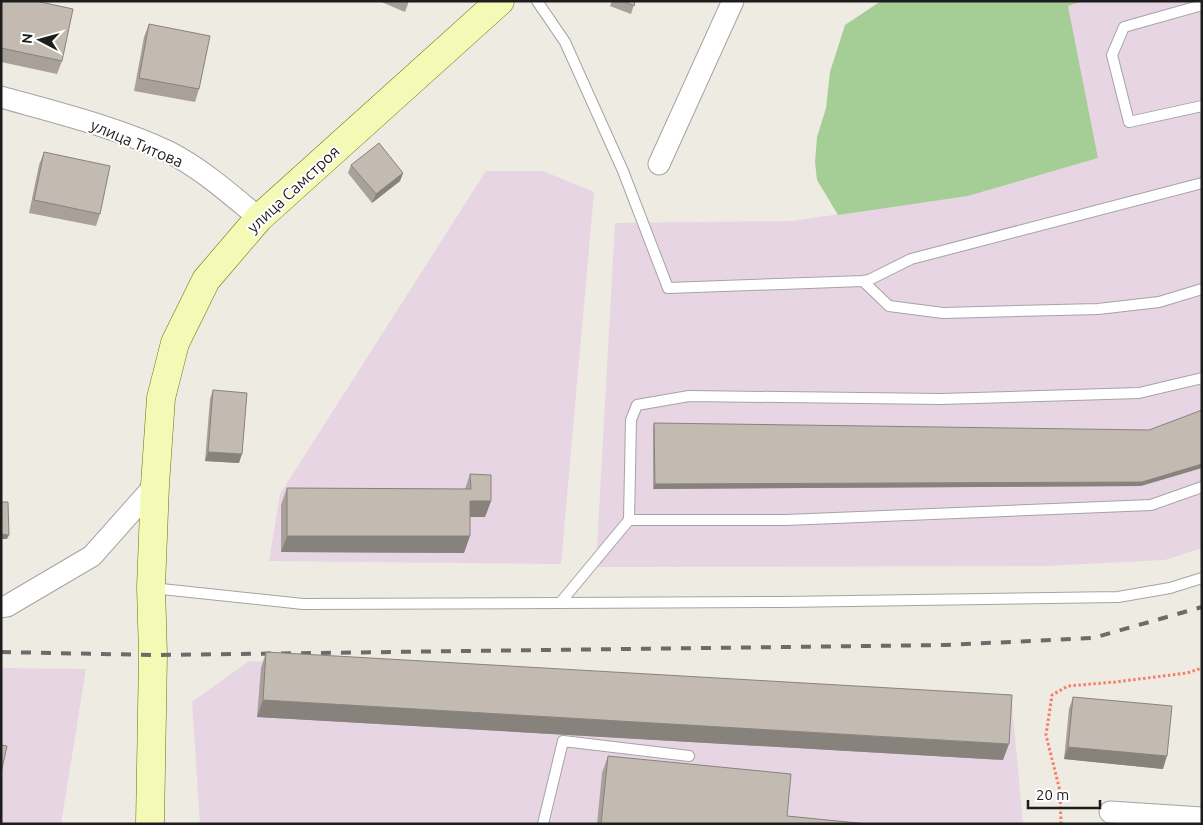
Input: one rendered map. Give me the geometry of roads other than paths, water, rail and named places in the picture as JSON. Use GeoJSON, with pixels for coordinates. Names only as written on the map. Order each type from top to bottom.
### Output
{"type":"FeatureCollection","features":[{"type":"Feature","properties":{"kind":"street"},"geometry":{"type":"LineString","coordinates":[[659,164],[733,1]]}},
{"type":"Feature","properties":{"kind":"street","name":"улица Самстроя"},"geometry":{"type":"LineString","coordinates":[[150,824],[154,485],[161,398],[175,343],[206,280],[259,218],[495,2]]}},
{"type":"Feature","properties":{"kind":"street","name":"улица Титова"},"geometry":{"type":"LineString","coordinates":[[1,97],[100,124],[169,153],[213,179],[259,218]]}},
{"type":"Feature","properties":{"kind":"street"},"geometry":{"type":"LineString","coordinates":[[1,607],[7,606],[92,556],[154,485]]}},
{"type":"Feature","properties":{"kind":"street"},"geometry":{"type":"LineString","coordinates":[[1110,812],[1202,818]]}},
{"type":"Feature","properties":{"kind":"lane"},"geometry":{"type":"LineString","coordinates":[[537,1],[565,42],[623,171],[668,288],[869,280],[911,259],[1202,183]]}},
{"type":"Feature","properties":{"kind":"lane"},"geometry":{"type":"LineString","coordinates":[[1202,5],[1124,27],[1112,55],[1129,122],[1202,106]]}},
{"type":"Feature","properties":{"kind":"lane"},"geometry":{"type":"LineString","coordinates":[[863,281],[889,306],[943,313],[1098,309],[1159,302],[1202,289]]}},
{"type":"Feature","properties":{"kind":"lane"},"geometry":{"type":"LineString","coordinates":[[560,603],[629,520],[631,420],[637,405],[689,396],[941,399],[1139,393],[1202,378]]}},
{"type":"Feature","properties":{"kind":"lane"},"geometry":{"type":"LineString","coordinates":[[629,520],[786,520],[1151,505],[1202,486]]}},
{"type":"Feature","properties":{"kind":"lane"},"geometry":{"type":"LineString","coordinates":[[152,596],[303,604],[1118,598],[1170,588],[1202,578]]}},
{"type":"Feature","properties":{"kind":"lane"},"geometry":{"type":"LineString","coordinates":[[543,824],[563,741],[689,756]]}},
{"type":"Feature","properties":{"kind":"railway"},"geometry":{"type":"LineString","coordinates":[[1,652],[153,655],[946,645],[1093,638],[1202,607]]}}]}
